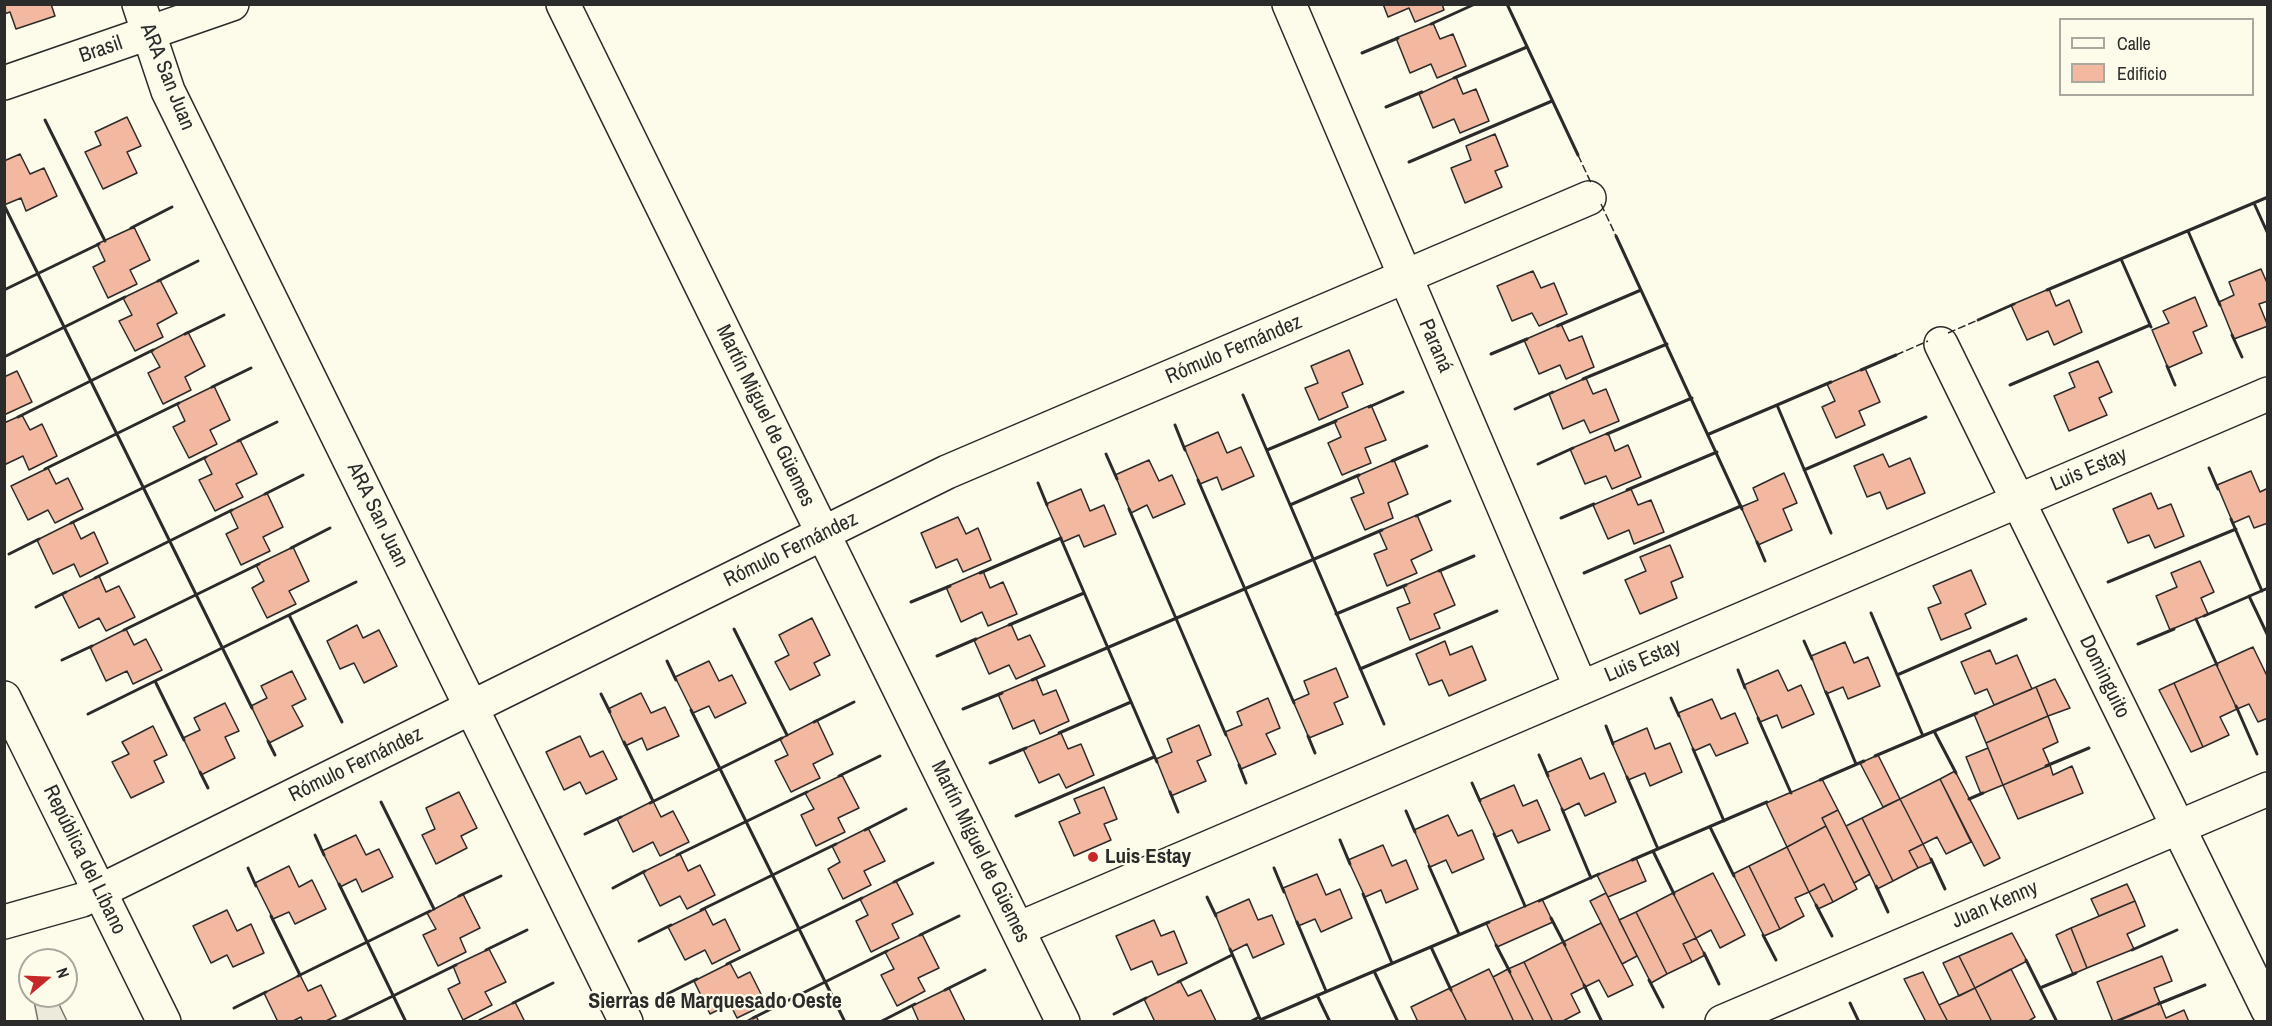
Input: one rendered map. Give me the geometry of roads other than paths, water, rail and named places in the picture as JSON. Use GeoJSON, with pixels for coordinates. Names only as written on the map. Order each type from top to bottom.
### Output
{"type":"FeatureCollection","features":[{"type":"Feature","properties":{"kind":"street","name":"Brasil"},"geometry":{"type":"LineString","coordinates":[[4,83],[144,19],[232,4]]}},
{"type":"Feature","properties":{"kind":"street","name":"Martín Miguel de Güemes"},"geometry":{"type":"LineString","coordinates":[[563,4],[1063,1022]]}},
{"type":"Feature","properties":{"kind":"street","name":"Paraná"},"geometry":{"type":"LineString","coordinates":[[1289,4],[1581,688]]}},
{"type":"Feature","properties":{"kind":"street","name":"ARA San Juan"},"geometry":{"type":"LineString","coordinates":[[144,19],[168,91],[626,1022]]}},
{"type":"Feature","properties":{"kind":"street","name":"Rómulo Fernández"},"geometry":{"type":"LineString","coordinates":[[4,922],[82,900],[947,472],[1589,198]]}},
{"type":"Feature","properties":{"kind":"street","name":"Dominguito"},"geometry":{"type":"LineString","coordinates":[[1941,344],[2268,1010]]}},
{"type":"Feature","properties":{"kind":"street","name":"Luis Estay"},"geometry":{"type":"LineString","coordinates":[[1018,929],[2268,394]]}},
{"type":"Feature","properties":{"kind":"street","name":"República del Líbano"},"geometry":{"type":"LineString","coordinates":[[4,698],[164,1022]]}},
{"type":"Feature","properties":{"kind":"street","name":"Juan Kenny"},"geometry":{"type":"LineString","coordinates":[[1722,1022],[2268,789]]}},
{"type":"Feature","properties":{"kind":"place","name":"Luis Estay"},"geometry":{"type":"Point","coordinates":[1093,857]}},
{"type":"Feature","properties":{"kind":"district","name":"Sierras de Marquesado Oeste"},"geometry":{"type":"Point","coordinates":[715,1002]}}]}
